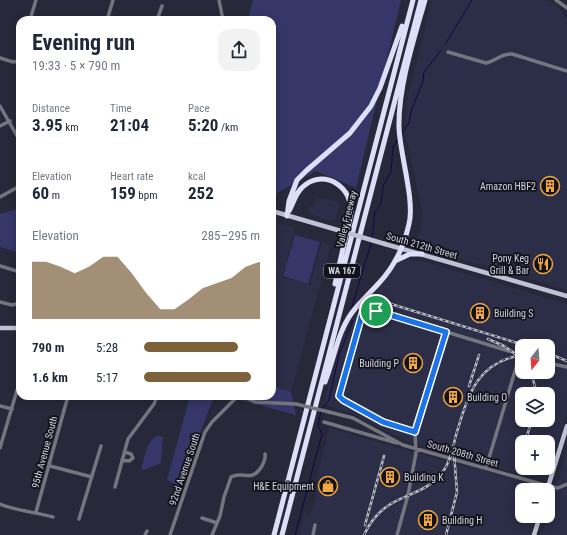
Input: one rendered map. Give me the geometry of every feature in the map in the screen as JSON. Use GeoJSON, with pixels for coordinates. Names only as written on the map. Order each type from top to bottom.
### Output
{"type":"FeatureCollection","features":[{"type":"Feature","properties":{"kind":"highway","name":"Valley Freeway"},"geometry":{"type":"LineString","coordinates":[[274,535],[413,0]]}},
{"type":"Feature","properties":{"kind":"highway","name":"Valley Freeway"},"geometry":{"type":"LineString","coordinates":[[282,535],[421,0]]}},
{"type":"Feature","properties":{"kind":"highway"},"geometry":{"type":"LineString","coordinates":[[318,398],[343,330],[351,315],[363,305],[403,249],[410,222],[410,212],[399,126],[405,82],[425,0]]}},
{"type":"Feature","properties":{"kind":"highway"},"geometry":{"type":"LineString","coordinates":[[287,216],[289,201],[297,180],[350,133],[371,106],[380,88],[410,7]]}},
{"type":"Feature","properties":{"kind":"highway"},"geometry":{"type":"LineString","coordinates":[[287,216],[300,190],[314,180],[334,182],[346,193],[350,201],[350,213],[337,272],[334,300]]}},
{"type":"Feature","properties":{"kind":"highway"},"geometry":{"type":"LineString","coordinates":[[394,262],[410,254],[422,254]]}},
{"type":"Feature","properties":{"kind":"main road","name":"South 212th Street"},"geometry":{"type":"LineString","coordinates":[[276,212],[567,296]]}},
{"type":"Feature","properties":{"kind":"main road"},"geometry":{"type":"LineString","coordinates":[[0,328],[16,328]]}},
{"type":"Feature","properties":{"kind":"main road"},"geometry":{"type":"LineString","coordinates":[[550,483],[567,426]]}},
{"type":"Feature","properties":{"kind":"main road"},"geometry":{"type":"LineString","coordinates":[[534,535],[538,523]]}},
{"type":"Feature","properties":{"kind":"street"},"geometry":{"type":"LineString","coordinates":[[31,16],[36,0]]}},
{"type":"Feature","properties":{"kind":"street"},"geometry":{"type":"LineString","coordinates":[[108,16],[113,0]]}},
{"type":"Feature","properties":{"kind":"street"},"geometry":{"type":"LineString","coordinates":[[219,0],[221,16]]}},
{"type":"Feature","properties":{"kind":"street"},"geometry":{"type":"LineString","coordinates":[[556,0],[567,8]]}},
{"type":"Feature","properties":{"kind":"street"},"geometry":{"type":"LineString","coordinates":[[159,16],[162,6]]}},
{"type":"Feature","properties":{"kind":"street"},"geometry":{"type":"LineString","coordinates":[[448,52],[486,63],[492,62],[502,55],[512,54],[567,71]]}},
{"type":"Feature","properties":{"kind":"street"},"geometry":{"type":"LineString","coordinates":[[0,58],[16,62]]}},
{"type":"Feature","properties":{"kind":"street"},"geometry":{"type":"LineString","coordinates":[[0,106],[16,133]]}},
{"type":"Feature","properties":{"kind":"street"},"geometry":{"type":"LineString","coordinates":[[0,126],[10,121]]}},
{"type":"Feature","properties":{"kind":"street"},"geometry":{"type":"LineString","coordinates":[[0,197],[16,188]]}},
{"type":"Feature","properties":{"kind":"street"},"geometry":{"type":"LineString","coordinates":[[0,266],[16,271]]}},
{"type":"Feature","properties":{"kind":"street"},"geometry":{"type":"LineString","coordinates":[[0,302],[11,305],[16,304]]}},
{"type":"Feature","properties":{"kind":"street"},"geometry":{"type":"LineString","coordinates":[[415,432],[383,422],[343,400],[339,396],[363,305],[515,353]]}},
{"type":"Feature","properties":{"kind":"street"},"geometry":{"type":"LineString","coordinates":[[397,535],[408,495],[416,448],[415,432],[446,332]]}},
{"type":"Feature","properties":{"kind":"street"},"geometry":{"type":"LineString","coordinates":[[555,364],[567,367]]}},
{"type":"Feature","properties":{"kind":"street"},"geometry":{"type":"LineString","coordinates":[[486,468],[515,371]]}},
{"type":"Feature","properties":{"kind":"street"},"geometry":{"type":"LineString","coordinates":[[0,448],[16,394]]}},
{"type":"Feature","properties":{"kind":"street","name":"95th Avenue South"},"geometry":{"type":"LineString","coordinates":[[36,512],[50,466],[67,400]]}},
{"type":"Feature","properties":{"kind":"street"},"geometry":{"type":"LineString","coordinates":[[115,487],[129,436],[156,400]]}},
{"type":"Feature","properties":{"kind":"street","name":"92nd Avenue South"},"geometry":{"type":"LineString","coordinates":[[170,535],[205,432],[212,422],[234,400]]}},
{"type":"Feature","properties":{"kind":"street","name":"South 208th Street"},"geometry":{"type":"LineString","coordinates":[[251,400],[255,402],[296,404],[353,418],[404,445],[532,483]]}},
{"type":"Feature","properties":{"kind":"street"},"geometry":{"type":"LineString","coordinates":[[0,406],[12,409]]}},
{"type":"Feature","properties":{"kind":"street"},"geometry":{"type":"LineString","coordinates":[[324,422],[404,445]]}},
{"type":"Feature","properties":{"kind":"street"},"geometry":{"type":"LineString","coordinates":[[79,518],[101,446]]}},
{"type":"Feature","properties":{"kind":"street"},"geometry":{"type":"LineString","coordinates":[[122,460],[129,461],[133,458],[131,454],[124,452]]}},
{"type":"Feature","properties":{"kind":"street"},"geometry":{"type":"LineString","coordinates":[[212,535],[230,478],[233,475],[251,476],[258,473],[264,462],[265,454]]}},
{"type":"Feature","properties":{"kind":"street"},"geometry":{"type":"LineString","coordinates":[[50,466],[92,477]]}},
{"type":"Feature","properties":{"kind":"street","name":"South 208th Street"},"geometry":{"type":"LineString","coordinates":[[555,488],[567,484]]}},
{"type":"Feature","properties":{"kind":"street"},"geometry":{"type":"LineString","coordinates":[[0,504],[24,512],[36,512],[53,517]]}},
{"type":"Feature","properties":{"kind":"street"},"geometry":{"type":"LineString","coordinates":[[202,518],[217,523]]}},
{"type":"Feature","properties":{"kind":"street"},"geometry":{"type":"LineString","coordinates":[[313,535],[315,525]]}},
{"type":"Feature","properties":{"kind":"street"},"geometry":{"type":"LineString","coordinates":[[145,535],[147,530]]}},
{"type":"Feature","properties":{"kind":"shaded area"},"geometry":{"type":"Polygon","coordinates":[[[253,0],[401,0],[356,188],[316,171],[276,194],[276,16],[249,16],[253,0]]]}},
{"type":"Feature","properties":{"kind":"shaded area"},"geometry":{"type":"Polygon","coordinates":[[[432,0],[544,0],[556,4],[567,19],[567,290],[415,245],[421,229],[422,211],[405,134],[407,98],[432,0]]]}},
{"type":"Feature","properties":{"kind":"shaded area"},"geometry":{"type":"Polygon","coordinates":[[[316,196],[340,203],[335,220],[328,221],[308,213],[309,207],[313,206],[316,196]]]}},
{"type":"Feature","properties":{"kind":"shaded area"},"geometry":{"type":"Polygon","coordinates":[[[16,209],[16,252],[0,247],[0,214],[16,209]]]}},
{"type":"Feature","properties":{"kind":"shaded area"},"geometry":{"type":"Polygon","coordinates":[[[276,222],[295,228],[282,277],[310,285],[322,242],[331,245],[291,392],[276,387],[276,222]]]}},
{"type":"Feature","properties":{"kind":"shaded area"},"geometry":{"type":"Polygon","coordinates":[[[295,235],[320,242],[308,284],[283,276],[295,235]]]}},
{"type":"Feature","properties":{"kind":"shaded area"},"geometry":{"type":"Polygon","coordinates":[[[403,259],[422,261],[567,304],[567,412],[555,453],[555,435],[515,435],[515,473],[408,442],[349,412],[323,404],[346,330],[355,315],[391,273],[398,262],[403,259]]]}},
{"type":"Feature","properties":{"kind":"shaded area"},"geometry":{"type":"Polygon","coordinates":[[[276,387],[291,392],[296,415],[240,400],[276,400],[276,387]]]}},
{"type":"Feature","properties":{"kind":"shaded area"},"geometry":{"type":"Polygon","coordinates":[[[189,400],[213,400],[180,487],[167,480],[189,400]]]}},
{"type":"Feature","properties":{"kind":"shaded area"},"geometry":{"type":"Polygon","coordinates":[[[329,428],[470,468],[471,466],[526,483],[515,483],[515,523],[533,523],[530,535],[299,535],[304,513],[310,515],[320,481],[316,479],[329,428]]]}},
{"type":"Feature","properties":{"kind":"shaded area"},"geometry":{"type":"Polygon","coordinates":[[[158,436],[163,437],[161,463],[144,470],[141,469],[148,445],[158,436]]]}},
{"type":"Feature","properties":{"kind":"shaded area"},"geometry":{"type":"Polygon","coordinates":[[[567,448],[567,535],[541,535],[545,523],[555,523],[555,491],[567,448]]]}},
{"type":"Feature","properties":{"kind":"waterway"},"geometry":{"type":"LineString","coordinates":[[446,43],[472,0]]}},
{"type":"Feature","properties":{"kind":"waterway"},"geometry":{"type":"LineString","coordinates":[[402,133],[409,123],[411,111],[423,81],[424,72],[441,50]]}},
{"type":"Feature","properties":{"kind":"waterway"},"geometry":{"type":"LineString","coordinates":[[372,238],[375,212],[381,204],[383,186],[391,172],[393,147],[398,139]]}},
{"type":"Feature","properties":{"kind":"waterway"},"geometry":{"type":"LineString","coordinates":[[351,310],[371,243]]}},
{"type":"Feature","properties":{"kind":"waterway"},"geometry":{"type":"LineString","coordinates":[[322,409],[329,400],[339,355],[353,320]]}},
{"type":"Feature","properties":{"kind":"waterway"},"geometry":{"type":"LineString","coordinates":[[295,535],[322,434],[318,425],[321,412]]}},
{"type":"Feature","properties":{"kind":"railway"},"geometry":{"type":"LineString","coordinates":[[391,304],[515,342]]}},
{"type":"Feature","properties":{"kind":"railway"},"geometry":{"type":"LineString","coordinates":[[488,339],[504,346],[515,354]]}},
{"type":"Feature","properties":{"kind":"railway"},"geometry":{"type":"LineString","coordinates":[[469,386],[479,355]]}},
{"type":"Feature","properties":{"kind":"railway"},"geometry":{"type":"LineString","coordinates":[[555,356],[567,361]]}},
{"type":"Feature","properties":{"kind":"railway"},"geometry":{"type":"LineString","coordinates":[[364,535],[373,520],[382,510],[392,503],[425,488],[444,470],[450,458],[465,407],[476,383],[484,373],[494,365],[515,357]]}},
{"type":"Feature","properties":{"kind":"railway"},"geometry":{"type":"LineString","coordinates":[[533,379],[535,387]]}},
{"type":"Feature","properties":{"kind":"railway"},"geometry":{"type":"LineString","coordinates":[[527,435],[530,427]]}},
{"type":"Feature","properties":{"kind":"railway"},"geometry":{"type":"LineString","coordinates":[[446,535],[457,492],[454,453]]}},
{"type":"Feature","properties":{"kind":"railway"},"geometry":{"type":"LineString","coordinates":[[365,525],[384,456]]}},
{"type":"Feature","properties":{"kind":"place","name":"Amazon HBF2"},"geometry":{"type":"Point","coordinates":[550,186]}},
{"type":"Feature","properties":{"kind":"place","name":"Pony Keg Grill & Bar"},"geometry":{"type":"Point","coordinates":[543,264]}},
{"type":"Feature","properties":{"kind":"place","name":"Building S"},"geometry":{"type":"Point","coordinates":[480,313]}},
{"type":"Feature","properties":{"kind":"place","name":"Building P"},"geometry":{"type":"Point","coordinates":[413,363]}},
{"type":"Feature","properties":{"kind":"place","name":"Building O"},"geometry":{"type":"Point","coordinates":[453,397]}},
{"type":"Feature","properties":{"kind":"place","name":"Building K"},"geometry":{"type":"Point","coordinates":[390,477]}},
{"type":"Feature","properties":{"kind":"place","name":"H&E Equipment"},"geometry":{"type":"Point","coordinates":[328,486]}},
{"type":"Feature","properties":{"kind":"place","name":"Building H"},"geometry":{"type":"Point","coordinates":[428,520]}},
{"type":"Feature","properties":{"kind":"route"},"geometry":{"type":"LineString","coordinates":[[364,307],[376,311],[446,332],[415,432],[383,422],[343,400],[339,396],[364,307]]}}]}
